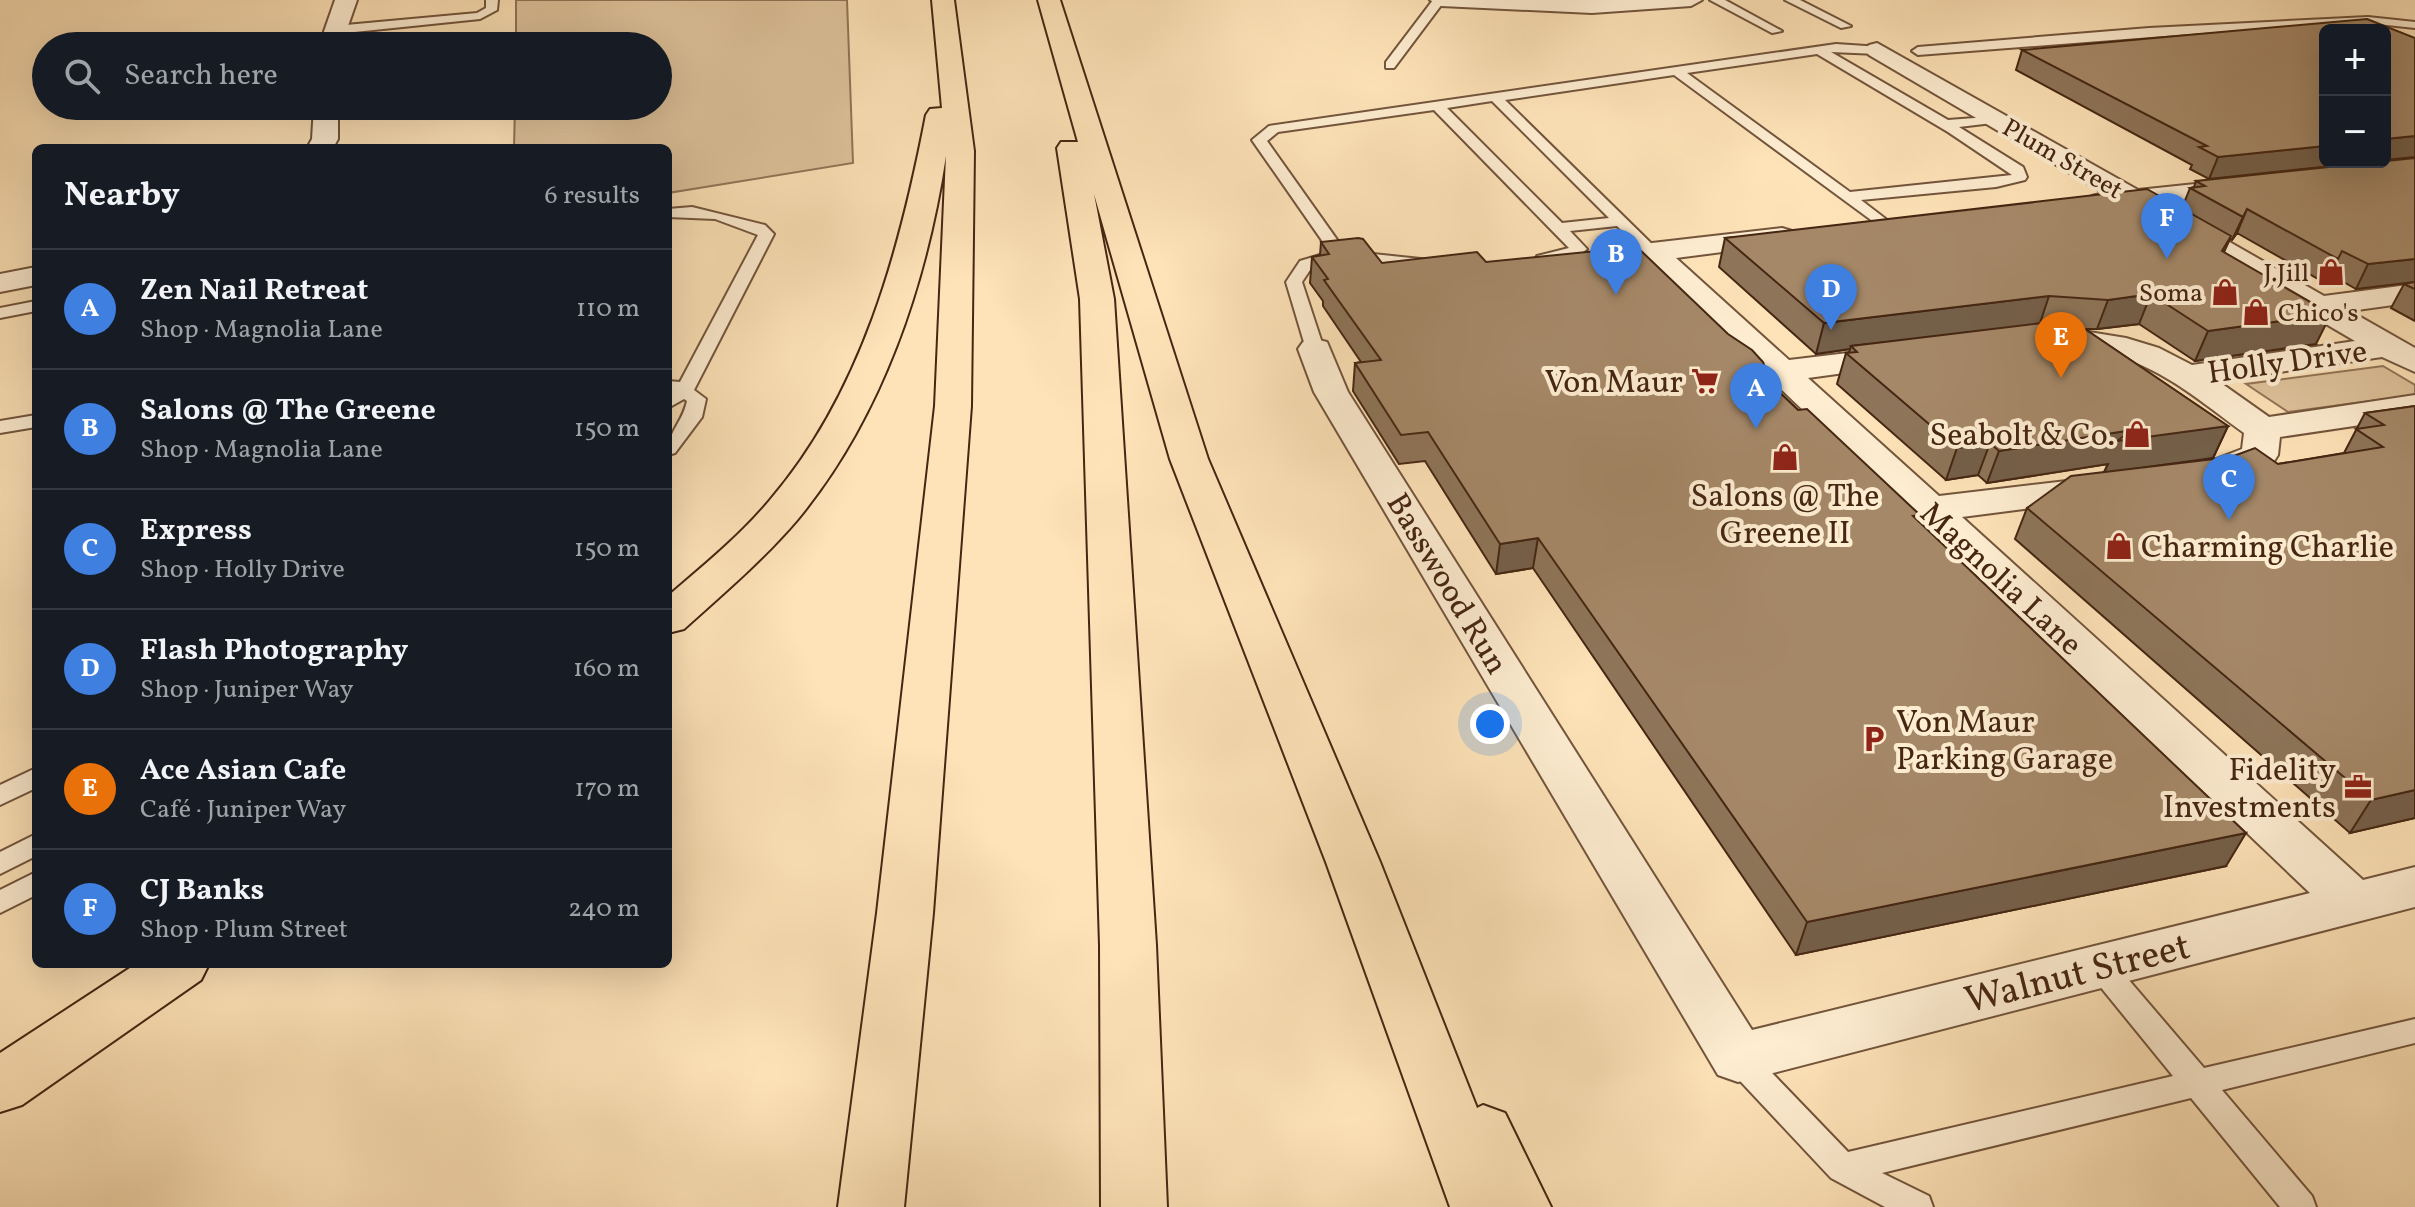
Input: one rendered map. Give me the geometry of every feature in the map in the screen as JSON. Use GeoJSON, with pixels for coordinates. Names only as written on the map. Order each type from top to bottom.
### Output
{"type":"FeatureCollection","features":[{"type":"Feature","properties":{"kind":"highway"},"geometry":{"type":"LineString","coordinates":[[871,1207],[905,913],[953,406],[960,151],[943,0]]}},
{"type":"Feature","properties":{"kind":"highway"},"geometry":{"type":"LineString","coordinates":[[1047,0],[1189,459],[1353,862],[1483,1207]]}},
{"type":"Feature","properties":{"kind":"highway"},"geometry":{"type":"LineString","coordinates":[[1047,0],[1097,299],[1128,945],[1134,1207]]}},
{"type":"Feature","properties":{"kind":"highway"},"geometry":{"type":"LineString","coordinates":[[672,615],[770,526],[797,494],[844,424],[867,376],[912,246],[934,146],[949,50]]}},
{"type":"Feature","properties":{"kind":"highway"},"geometry":{"type":"LineString","coordinates":[[1353,862],[1518,1207]]}},
{"type":"Feature","properties":{"kind":"highway"},"geometry":{"type":"LineString","coordinates":[[0,1086],[175,968]]}},
{"type":"Feature","properties":{"kind":"street"},"geometry":{"type":"LineString","coordinates":[[334,32],[346,0]]}},
{"type":"Feature","properties":{"kind":"street"},"geometry":{"type":"LineString","coordinates":[[1440,0],[1592,7],[1691,0]]}},
{"type":"Feature","properties":{"kind":"street","name":"Plum Street"},"geometry":{"type":"LineString","coordinates":[[1877,50],[2401,354]]}},
{"type":"Feature","properties":{"kind":"street"},"geometry":{"type":"LineString","coordinates":[[322,144],[326,120]]}},
{"type":"Feature","properties":{"kind":"street"},"geometry":{"type":"LineString","coordinates":[[2071,206],[2274,183]]}},
{"type":"Feature","properties":{"kind":"street"},"geometry":{"type":"LineString","coordinates":[[1839,231],[1917,223]]}},
{"type":"Feature","properties":{"kind":"street"},"geometry":{"type":"LineString","coordinates":[[1652,252],[1808,235]]}},
{"type":"Feature","properties":{"kind":"street","name":"Magnolia Lane"},"geometry":{"type":"LineString","coordinates":[[1652,252],[2353,902]]}},
{"type":"Feature","properties":{"kind":"street"},"geometry":{"type":"LineString","coordinates":[[0,283],[32,277]]}},
{"type":"Feature","properties":{"kind":"street"},"geometry":{"type":"LineString","coordinates":[[2318,306],[2415,293]]}},
{"type":"Feature","properties":{"kind":"street","name":"Holly Drive"},"geometry":{"type":"LineString","coordinates":[[2024,341],[2106,343],[2145,355],[2186,376],[2262,429],[2415,406]]}},
{"type":"Feature","properties":{"kind":"street","name":"Basswood Run"},"geometry":{"type":"LineString","coordinates":[[1315,349],[1331,392],[1738,1058]]}},
{"type":"Feature","properties":{"kind":"street"},"geometry":{"type":"LineString","coordinates":[[1780,371],[1933,352]]}},
{"type":"Feature","properties":{"kind":"street","name":"Holly Drive"},"geometry":{"type":"LineString","coordinates":[[2186,376],[2401,354]]}},
{"type":"Feature","properties":{"kind":"street","name":"Holly Drive"},"geometry":{"type":"LineString","coordinates":[[1928,509],[2216,473],[2260,455],[2262,429]]}},
{"type":"Feature","properties":{"kind":"street","name":"Walnut Street"},"geometry":{"type":"LineString","coordinates":[[1738,1058],[2415,887]]}},
{"type":"Feature","properties":{"kind":"lane"},"geometry":{"type":"LineString","coordinates":[[372,32],[480,16],[491,10],[492,0]]}},
{"type":"Feature","properties":{"kind":"lane"},"geometry":{"type":"LineString","coordinates":[[1390,65],[1440,0]]}},
{"type":"Feature","properties":{"kind":"lane"},"geometry":{"type":"LineString","coordinates":[[1716,0],[1776,31]]}},
{"type":"Feature","properties":{"kind":"lane"},"geometry":{"type":"LineString","coordinates":[[1791,0],[1845,26]]}},
{"type":"Feature","properties":{"kind":"lane"},"geometry":{"type":"LineString","coordinates":[[1918,51],[2141,31],[2354,21],[2415,25]]}},
{"type":"Feature","properties":{"kind":"lane"},"geometry":{"type":"LineString","coordinates":[[1339,254],[1259,140],[1274,129],[1818,50],[1877,50]]}},
{"type":"Feature","properties":{"kind":"lane"},"geometry":{"type":"LineString","coordinates":[[1818,50],[1953,129],[2018,170],[2020,177],[1996,183],[1849,197]]}},
{"type":"Feature","properties":{"kind":"lane"},"geometry":{"type":"LineString","coordinates":[[1676,71],[1886,226]]}},
{"type":"Feature","properties":{"kind":"lane"},"geometry":{"type":"LineString","coordinates":[[1495,97],[1652,252]]}},
{"type":"Feature","properties":{"kind":"lane"},"geometry":{"type":"LineString","coordinates":[[1437,105],[1579,249],[1567,256],[1523,261]]}},
{"type":"Feature","properties":{"kind":"lane"},"geometry":{"type":"LineString","coordinates":[[1953,129],[1950,124],[1996,119]]}},
{"type":"Feature","properties":{"kind":"lane"},"geometry":{"type":"LineString","coordinates":[[672,212],[709,212],[760,228],[766,234],[676,387],[697,399],[693,417],[672,444]]}},
{"type":"Feature","properties":{"kind":"lane"},"geometry":{"type":"LineString","coordinates":[[1558,228],[1621,221]]}},
{"type":"Feature","properties":{"kind":"lane"},"geometry":{"type":"LineString","coordinates":[[1315,349],[1294,282],[1306,264],[1339,254],[1443,267]]}},
{"type":"Feature","properties":{"kind":"lane"},"geometry":{"type":"LineString","coordinates":[[0,313],[32,307]]}},
{"type":"Feature","properties":{"kind":"lane"},"geometry":{"type":"LineString","coordinates":[[0,427],[32,422]]}},
{"type":"Feature","properties":{"kind":"lane"},"geometry":{"type":"LineString","coordinates":[[0,796],[32,779]]}},
{"type":"Feature","properties":{"kind":"lane"},"geometry":{"type":"LineString","coordinates":[[0,864],[32,846]]}},
{"type":"Feature","properties":{"kind":"lane"},"geometry":{"type":"LineString","coordinates":[[0,903],[32,884]]}},
{"type":"Feature","properties":{"kind":"lane"},"geometry":{"type":"LineString","coordinates":[[2100,966],[2300,1207]]}},
{"type":"Feature","properties":{"kind":"lane"},"geometry":{"type":"LineString","coordinates":[[1842,1168],[2415,1031]]}},
{"type":"Feature","properties":{"kind":"lane"},"geometry":{"type":"LineString","coordinates":[[1738,1058],[1842,1168],[1917,1207]]}},
{"type":"Feature","properties":{"kind":"shaded area"},"geometry":{"type":"Polygon","coordinates":[[[516,0],[847,0],[853,163],[672,192],[672,144],[514,144],[515,120],[672,120],[672,32],[516,32],[516,0]]]}},
{"type":"Feature","properties":{"kind":"shaded area"},"geometry":{"type":"Polygon","coordinates":[[[2383,366],[2415,385],[2415,395],[2288,412],[2246,384],[2383,366]]]}},
{"type":"Feature","properties":{"kind":"building"},"geometry":{"type":"Polygon","coordinates":[[[2367,19],[2380,24],[2319,24],[2319,147],[2218,157],[2199,147],[2207,146],[2022,50],[2367,19]]]}},
{"type":"Feature","properties":{"kind":"building"},"geometry":{"type":"Polygon","coordinates":[[[2391,28],[2415,38],[2415,136],[2391,138],[2391,28]]]}},
{"type":"Feature","properties":{"kind":"building"},"geometry":{"type":"Polygon","coordinates":[[[2415,158],[2415,259],[2368,264],[2342,251],[2338,259],[2247,209],[2243,217],[2190,188],[2205,186],[2196,181],[2320,168],[2391,168],[2391,161],[2415,158]]]}},
{"type":"Feature","properties":{"kind":"building"},"geometry":{"type":"Polygon","coordinates":[[[2147,189],[2231,236],[2222,251],[2331,314],[2208,331],[2151,294],[2108,300],[2049,296],[1824,323],[1725,238],[2147,189]]]}},
{"type":"Feature","properties":{"kind":"building"},"geometry":{"type":"Polygon","coordinates":[[[1363,239],[1382,263],[1477,252],[1486,262],[1637,247],[1728,334],[1752,350],[1763,362],[1772,385],[1798,410],[1807,409],[1920,515],[1913,516],[2246,833],[1807,922],[1538,538],[1500,544],[1428,432],[1401,435],[1355,363],[1381,360],[1324,280],[1328,279],[1312,257],[1329,254],[1321,242],[1363,239]]]}},
{"type":"Feature","properties":{"kind":"building"},"geometry":{"type":"Polygon","coordinates":[[[2050,322],[2076,323],[2228,426],[2117,441],[2132,430],[1999,451],[1990,443],[1957,448],[1846,353],[1857,352],[1851,346],[2050,322]]]}},
{"type":"Feature","properties":{"kind":"building"},"geometry":{"type":"Polygon","coordinates":[[[2415,406],[2415,790],[2371,800],[2027,508],[2071,476],[2231,457],[2255,448],[2278,464],[2383,447],[2356,429],[2384,425],[2365,413],[2415,406]]]}},
{"type":"Feature","properties":{"kind":"place","name":"CJ Banks"},"geometry":{"type":"Point","coordinates":[2167,259]}},
{"type":"Feature","properties":{"kind":"place","name":"J.Jill"},"geometry":{"type":"Point","coordinates":[2331,272]}},
{"type":"Feature","properties":{"kind":"place","name":"Soma"},"geometry":{"type":"Point","coordinates":[2225,292]}},
{"type":"Feature","properties":{"kind":"place","name":"Salons @ The Greene"},"geometry":{"type":"Point","coordinates":[1616,295]}},
{"type":"Feature","properties":{"kind":"place","name":"Chico's"},"geometry":{"type":"Point","coordinates":[2256,312]}},
{"type":"Feature","properties":{"kind":"place","name":"Flash Photography"},"geometry":{"type":"Point","coordinates":[1831,330]}},
{"type":"Feature","properties":{"kind":"place","name":"Ace Asian Cafe"},"geometry":{"type":"Point","coordinates":[2061,378]}},
{"type":"Feature","properties":{"kind":"place","name":"Von Maur"},"geometry":{"type":"Point","coordinates":[1705,381]}},
{"type":"Feature","properties":{"kind":"place","name":"Zen Nail Retreat"},"geometry":{"type":"Point","coordinates":[1756,429]}},
{"type":"Feature","properties":{"kind":"place","name":"Seabolt & Co."},"geometry":{"type":"Point","coordinates":[2137,434]}},
{"type":"Feature","properties":{"kind":"place","name":"Salons @ The Greene II"},"geometry":{"type":"Point","coordinates":[1785,457]}},
{"type":"Feature","properties":{"kind":"place","name":"Express"},"geometry":{"type":"Point","coordinates":[2229,520]}},
{"type":"Feature","properties":{"kind":"place","name":"Charming Charlie"},"geometry":{"type":"Point","coordinates":[2119,546]}},
{"type":"Feature","properties":{"kind":"place","name":"Von Maur Parking Garage"},"geometry":{"type":"Point","coordinates":[1874,739]}},
{"type":"Feature","properties":{"kind":"place","name":"Fidelity Investments"},"geometry":{"type":"Point","coordinates":[2358,787]}}]}
